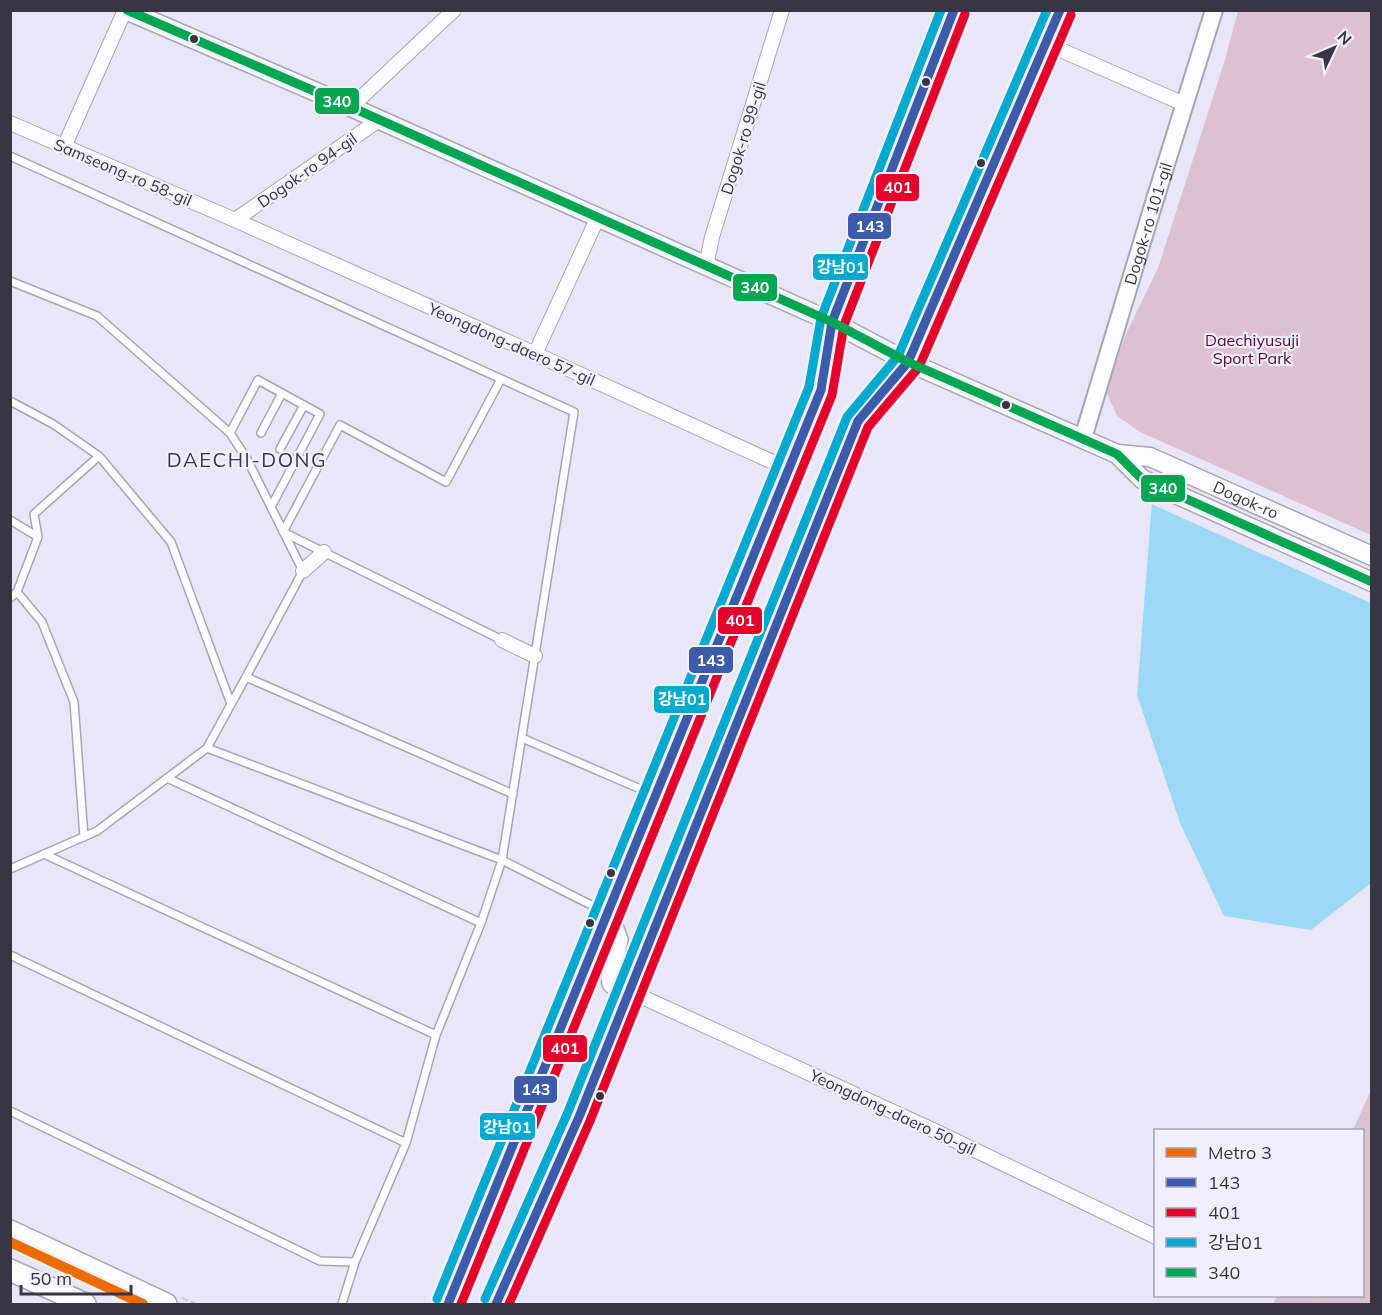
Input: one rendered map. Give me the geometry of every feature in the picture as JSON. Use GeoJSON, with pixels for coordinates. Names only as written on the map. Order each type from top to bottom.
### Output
{"type":"FeatureCollection","features":[{"type":"Feature","properties":{"kind":"main road","name":"Dogok-ro"},"geometry":{"type":"LineString","coordinates":[[125,10],[351,107],[832,322],[908,362],[1117,454],[1142,479],[1371,582]]}},
{"type":"Feature","properties":{"kind":"main road"},"geometry":{"type":"LineString","coordinates":[[448,1305],[821,390],[832,322],[954,10]]}},
{"type":"Feature","properties":{"kind":"main road"},"geometry":{"type":"LineString","coordinates":[[496,1305],[579,1117],[858,421],[908,362],[1060,10]]}},
{"type":"Feature","properties":{"kind":"main road","name":"Dogok-ro"},"geometry":{"type":"LineString","coordinates":[[1117,454],[1150,457],[1371,556]]}},
{"type":"Feature","properties":{"kind":"main road"},"geometry":{"type":"LineString","coordinates":[[607,913],[617,940],[610,966],[614,983],[628,991]]}},
{"type":"Feature","properties":{"kind":"main road"},"geometry":{"type":"LineString","coordinates":[[10,1231],[166,1305]]}},
{"type":"Feature","properties":{"kind":"main road"},"geometry":{"type":"LineString","coordinates":[[10,1270],[85,1305]]}},
{"type":"Feature","properties":{"kind":"street"},"geometry":{"type":"LineString","coordinates":[[64,147],[125,10]]}},
{"type":"Feature","properties":{"kind":"street"},"geometry":{"type":"LineString","coordinates":[[351,107],[454,10]]}},
{"type":"Feature","properties":{"kind":"street","name":"Dogok-ro 99-gil"},"geometry":{"type":"LineString","coordinates":[[706,266],[718,217],[783,10]]}},
{"type":"Feature","properties":{"kind":"street","name":"Dogok-ro 101-gil"},"geometry":{"type":"LineString","coordinates":[[1083,438],[1214,10]]}},
{"type":"Feature","properties":{"kind":"street"},"geometry":{"type":"LineString","coordinates":[[1047,44],[1184,104]]}},
{"type":"Feature","properties":{"kind":"street","name":"Dogok-ro 94-gil"},"geometry":{"type":"LineString","coordinates":[[235,220],[379,120]]}},
{"type":"Feature","properties":{"kind":"street","name":"Samseong-ro 58-gil"},"geometry":{"type":"LineString","coordinates":[[10,123],[235,220]]}},
{"type":"Feature","properties":{"kind":"street"},"geometry":{"type":"LineString","coordinates":[[535,354],[598,217]]}},
{"type":"Feature","properties":{"kind":"street","name":"Yeongdong-daero 57-gil"},"geometry":{"type":"LineString","coordinates":[[235,220],[788,469]]}},
{"type":"Feature","properties":{"kind":"street"},"geometry":{"type":"LineString","coordinates":[[303,571],[324,552]]}},
{"type":"Feature","properties":{"kind":"street"},"geometry":{"type":"LineString","coordinates":[[502,640],[535,656]]}},
{"type":"Feature","properties":{"kind":"street","name":"Yeongdong-daero 50-gil"},"geometry":{"type":"LineString","coordinates":[[628,991],[933,1130],[1154,1238]]}},
{"type":"Feature","properties":{"kind":"lane"},"geometry":{"type":"LineString","coordinates":[[10,156],[574,412],[502,860],[481,923],[436,1035],[406,1143],[355,1262],[342,1305]]}},
{"type":"Feature","properties":{"kind":"lane"},"geometry":{"type":"LineString","coordinates":[[10,281],[97,316],[230,433],[247,459],[303,571],[207,748],[97,831],[10,869]]}},
{"type":"Feature","properties":{"kind":"lane"},"geometry":{"type":"LineString","coordinates":[[283,532],[340,425],[446,482],[501,379]]}},
{"type":"Feature","properties":{"kind":"lane"},"geometry":{"type":"LineString","coordinates":[[230,433],[258,380],[320,414],[270,507]]}},
{"type":"Feature","properties":{"kind":"lane"},"geometry":{"type":"LineString","coordinates":[[261,433],[282,393]]}},
{"type":"Feature","properties":{"kind":"lane"},"geometry":{"type":"LineString","coordinates":[[10,401],[53,424],[99,456],[171,542],[231,704]]}},
{"type":"Feature","properties":{"kind":"lane"},"geometry":{"type":"LineString","coordinates":[[280,449],[304,405]]}},
{"type":"Feature","properties":{"kind":"lane"},"geometry":{"type":"LineString","coordinates":[[10,598],[17,592],[38,537],[34,514],[99,456]]}},
{"type":"Feature","properties":{"kind":"lane"},"geometry":{"type":"LineString","coordinates":[[10,520],[38,537]]}},
{"type":"Feature","properties":{"kind":"lane"},"geometry":{"type":"LineString","coordinates":[[283,532],[502,640]]}},
{"type":"Feature","properties":{"kind":"lane"},"geometry":{"type":"LineString","coordinates":[[17,592],[42,622],[74,702],[84,837]]}},
{"type":"Feature","properties":{"kind":"lane"},"geometry":{"type":"LineString","coordinates":[[246,677],[513,794]]}},
{"type":"Feature","properties":{"kind":"lane"},"geometry":{"type":"LineString","coordinates":[[522,738],[656,795]]}},
{"type":"Feature","properties":{"kind":"lane"},"geometry":{"type":"LineString","coordinates":[[207,748],[502,860],[607,913]]}},
{"type":"Feature","properties":{"kind":"lane"},"geometry":{"type":"LineString","coordinates":[[167,778],[481,923]]}},
{"type":"Feature","properties":{"kind":"lane"},"geometry":{"type":"LineString","coordinates":[[44,854],[436,1035]]}},
{"type":"Feature","properties":{"kind":"lane"},"geometry":{"type":"LineString","coordinates":[[10,955],[406,1143]]}},
{"type":"Feature","properties":{"kind":"lane"},"geometry":{"type":"LineString","coordinates":[[10,1111],[320,1261],[355,1262]]}},
{"type":"Feature","properties":{"kind":"path"},"geometry":{"type":"LineString","coordinates":[[1364,1180],[1371,1164]]}},
{"type":"Feature","properties":{"kind":"green space","name":"Daechiyusuji Sport Park"},"geometry":{"type":"Polygon","coordinates":[[[1238,11],[1371,11],[1371,535],[1140,432],[1117,416],[1106,391],[1126,334],[1158,268],[1224,63],[1238,11]]]}},
{"type":"Feature","properties":{"kind":"green space"},"geometry":{"type":"Polygon","coordinates":[[[1371,1090],[1371,1304],[1273,1304],[1276,1297],[1364,1297],[1364,1129],[1353,1129],[1371,1090]]]}},
{"type":"Feature","properties":{"kind":"water"},"geometry":{"type":"Polygon","coordinates":[[[1152,502],[1371,603],[1371,883],[1311,930],[1224,916],[1180,823],[1137,695],[1152,502]]]}},
{"type":"Feature","properties":{"kind":"pier"},"geometry":{"type":"Polygon","coordinates":[[[1151,499],[1372,600],[1371,603],[1149,503],[1151,499]]]}},
{"type":"Feature","properties":{"kind":"metro line","name":"3"},"geometry":{"type":"LineString","coordinates":[[10,1242],[143,1304]]}},
{"type":"Feature","properties":{"kind":"transit line","name":"340"},"geometry":{"type":"LineString","coordinates":[[127,10],[351,107],[832,322],[908,362],[1117,454],[1142,479],[1372,582]]}},
{"type":"Feature","properties":{"kind":"transit line","name":"강남01"},"geometry":{"type":"LineString","coordinates":[[437,1299],[809,387],[821,318],[941,10]]}},
{"type":"Feature","properties":{"kind":"transit line","name":"143"},"geometry":{"type":"LineString","coordinates":[[448,1304],[821,390],[832,322],[954,10]]}},
{"type":"Feature","properties":{"kind":"transit line","name":"강남01"},"geometry":{"type":"LineString","coordinates":[[485,1299],[568,1112],[847,417],[898,356],[1047,10]]}},
{"type":"Feature","properties":{"kind":"transit line","name":"143"},"geometry":{"type":"LineString","coordinates":[[496,1304],[579,1117],[858,421],[908,362],[1060,10]]}},
{"type":"Feature","properties":{"kind":"transit line","name":"401"},"geometry":{"type":"LineString","coordinates":[[461,1304],[832,395],[844,325],[965,14]]}},
{"type":"Feature","properties":{"kind":"transit line","name":"401"},"geometry":{"type":"LineString","coordinates":[[509,1304],[590,1121],[868,427],[919,367],[1071,15]]}},
{"type":"Feature","properties":{"kind":"district","name":"DAECHI-DONG"},"geometry":{"type":"Point","coordinates":[247,459]}}]}
